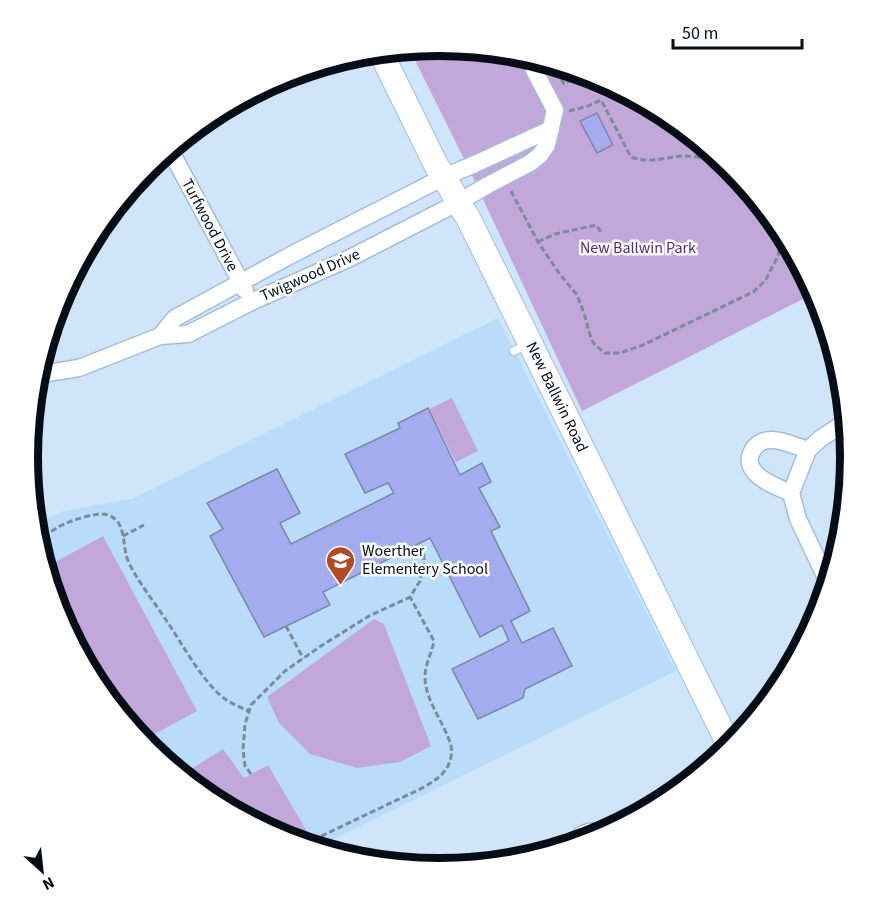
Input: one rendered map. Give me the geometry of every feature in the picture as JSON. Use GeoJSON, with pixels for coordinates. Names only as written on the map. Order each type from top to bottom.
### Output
{"type":"FeatureCollection","features":[{"type":"Feature","properties":{"kind":"main road","name":"New Ballwin Road"},"geometry":{"type":"LineString","coordinates":[[384,59],[437,167],[466,216],[523,347],[725,737]]}},
{"type":"Feature","properties":{"kind":"street"},"geometry":{"type":"LineString","coordinates":[[457,203],[530,163],[547,145],[555,110],[534,70]]}},
{"type":"Feature","properties":{"kind":"street"},"geometry":{"type":"LineString","coordinates":[[444,177],[551,129]]}},
{"type":"Feature","properties":{"kind":"street","name":"Turfwood Drive"},"geometry":{"type":"LineString","coordinates":[[173,156],[251,302]]}},
{"type":"Feature","properties":{"kind":"street","name":"Twigwood Drive"},"geometry":{"type":"LineString","coordinates":[[160,336],[175,318],[444,177]]}},
{"type":"Feature","properties":{"kind":"street","name":"Twigwood Drive"},"geometry":{"type":"LineString","coordinates":[[46,373],[79,368],[160,336],[188,334],[251,302],[350,258],[457,203]]}},
{"type":"Feature","properties":{"kind":"street"},"geometry":{"type":"LineString","coordinates":[[823,571],[798,519],[791,493],[808,450],[839,427]]}},
{"type":"Feature","properties":{"kind":"street"},"geometry":{"type":"LineString","coordinates":[[791,493],[759,478],[752,467],[752,453],[761,442],[770,440],[808,450]]}},
{"type":"Feature","properties":{"kind":"path"},"geometry":{"type":"LineString","coordinates":[[559,74],[564,84],[573,79]]}},
{"type":"Feature","properties":{"kind":"path"},"geometry":{"type":"LineString","coordinates":[[565,111],[588,106],[601,100],[631,157],[641,161],[657,161],[681,156],[698,156],[707,159]]}},
{"type":"Feature","properties":{"kind":"path"},"geometry":{"type":"LineString","coordinates":[[509,187],[538,242],[577,295],[594,344],[605,353],[620,353],[643,345],[753,292],[765,281],[778,256],[780,246]]}},
{"type":"Feature","properties":{"kind":"path"},"geometry":{"type":"LineString","coordinates":[[538,242],[555,234],[596,225],[601,232]]}},
{"type":"Feature","properties":{"kind":"path"},"geometry":{"type":"LineString","coordinates":[[45,535],[60,526],[85,517],[106,514],[116,519],[122,527],[128,560],[137,577],[190,657],[214,689],[227,700],[249,711]]}},
{"type":"Feature","properties":{"kind":"path"},"geometry":{"type":"LineString","coordinates":[[123,536],[144,525]]}},
{"type":"Feature","properties":{"kind":"path"},"geometry":{"type":"LineString","coordinates":[[251,774],[245,766],[243,749],[245,724],[251,705],[285,671],[303,658],[369,616],[410,597],[420,581],[424,561],[423,542]]}},
{"type":"Feature","properties":{"kind":"path"},"geometry":{"type":"LineString","coordinates":[[317,838],[416,790],[442,775],[450,764],[452,749],[425,685],[426,668],[434,642],[410,597]]}},
{"type":"Feature","properties":{"kind":"path"},"geometry":{"type":"LineString","coordinates":[[286,626],[303,658]]}},
{"type":"Feature","properties":{"kind":"shaded area","name":"Woerther Elementery School"},"geometry":{"type":"Polygon","coordinates":[[[498,318],[676,671],[328,842],[261,816],[194,775],[137,721],[120,701],[91,657],[68,610],[59,585],[43,521],[64,511],[132,499],[498,318]]]}},
{"type":"Feature","properties":{"kind":"green space","name":"New Ballwin Park"},"geometry":{"type":"Polygon","coordinates":[[[413,56],[465,56],[517,63],[592,86],[639,109],[683,138],[740,192],[757,212],[786,256],[806,297],[582,411],[468,167],[413,56]]]}},
{"type":"Feature","properties":{"kind":"green space"},"geometry":{"type":"Polygon","coordinates":[[[452,398],[478,451],[456,462],[429,409],[452,398]]]}},
{"type":"Feature","properties":{"kind":"green space"},"geometry":{"type":"Polygon","coordinates":[[[103,536],[197,711],[151,736],[120,701],[91,657],[68,610],[52,564],[103,536]]]}},
{"type":"Feature","properties":{"kind":"green space"},"geometry":{"type":"Polygon","coordinates":[[[374,619],[384,624],[431,746],[400,762],[357,768],[310,754],[279,723],[267,697],[374,619]]]}},
{"type":"Feature","properties":{"kind":"green space"},"geometry":{"type":"Polygon","coordinates":[[[223,749],[244,778],[268,765],[309,835],[285,827],[238,804],[189,771],[223,749]]]}},
{"type":"Feature","properties":{"kind":"building"},"geometry":{"type":"Polygon","coordinates":[[[597,113],[613,145],[597,153],[580,121],[597,113]]]}},
{"type":"Feature","properties":{"kind":"building"},"geometry":{"type":"Polygon","coordinates":[[[428,408],[460,475],[482,463],[491,482],[479,488],[500,527],[491,531],[530,611],[511,621],[522,643],[553,628],[572,666],[525,689],[523,698],[478,719],[452,669],[509,641],[502,625],[480,637],[430,538],[323,592],[330,605],[264,637],[210,536],[223,529],[207,503],[277,469],[300,513],[280,523],[291,544],[394,493],[388,483],[365,493],[345,454],[400,428],[398,423],[428,408]]]}},
{"type":"Feature","properties":{"kind":"place","name":"Woerther Elementery School"},"geometry":{"type":"Point","coordinates":[341,586]}}]}
